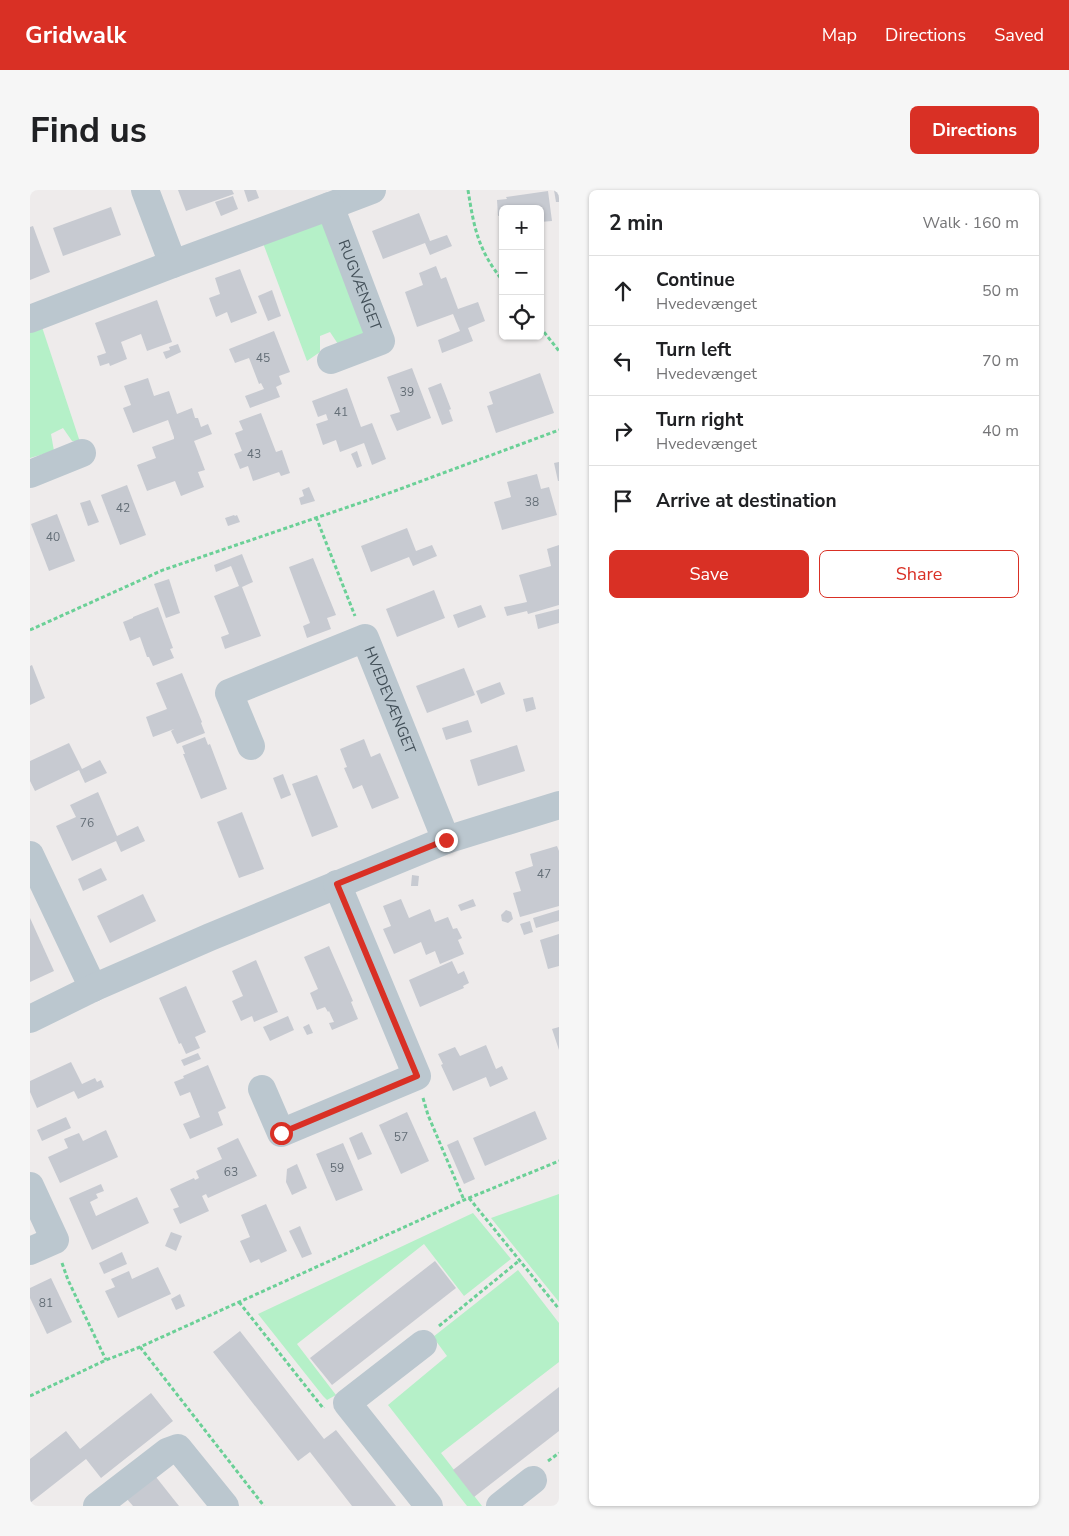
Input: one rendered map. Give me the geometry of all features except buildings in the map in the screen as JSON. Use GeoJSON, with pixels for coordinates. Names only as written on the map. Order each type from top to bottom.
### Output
{"type":"FeatureCollection","features":[{"type":"Feature","properties":{"kind":"street"},"geometry":{"type":"LineString","coordinates":[[145,190],[173,264]]}},
{"type":"Feature","properties":{"kind":"street"},"geometry":{"type":"LineString","coordinates":[[30,319],[372,190]]}},
{"type":"Feature","properties":{"kind":"street","name":"RUGVÆNGET"},"geometry":{"type":"LineString","coordinates":[[330,206],[381,341],[331,360]]}},
{"type":"Feature","properties":{"kind":"street"},"geometry":{"type":"LineString","coordinates":[[30,474],[82,453]]}},
{"type":"Feature","properties":{"kind":"street","name":"HVEDEVÆNGET"},"geometry":{"type":"LineString","coordinates":[[251,746],[229,692],[365,638],[446,840]]}},
{"type":"Feature","properties":{"kind":"street"},"geometry":{"type":"LineString","coordinates":[[30,1019],[93,988],[337,884],[446,840],[559,805]]}},
{"type":"Feature","properties":{"kind":"street"},"geometry":{"type":"LineString","coordinates":[[30,855],[93,988]]}},
{"type":"Feature","properties":{"kind":"street"},"geometry":{"type":"LineString","coordinates":[[262,1089],[281,1133],[417,1076],[337,884]]}},
{"type":"Feature","properties":{"kind":"street"},"geometry":{"type":"LineString","coordinates":[[30,1186],[55,1240],[30,1251]]}},
{"type":"Feature","properties":{"kind":"street"},"geometry":{"type":"LineString","coordinates":[[423,1344],[347,1403],[429,1506]]}},
{"type":"Feature","properties":{"kind":"street"},"geometry":{"type":"LineString","coordinates":[[96,1506],[167,1452],[178,1448],[225,1506]]}},
{"type":"Feature","properties":{"kind":"street"},"geometry":{"type":"LineString","coordinates":[[500,1506],[540,1475]]}},
{"type":"Feature","properties":{"kind":"path"},"geometry":{"type":"LineString","coordinates":[[468,190],[475,231],[491,266],[499,275]]}},
{"type":"Feature","properties":{"kind":"path"},"geometry":{"type":"LineString","coordinates":[[544,332],[559,350]]}},
{"type":"Feature","properties":{"kind":"path"},"geometry":{"type":"LineString","coordinates":[[30,630],[162,570],[392,492],[559,430]]}},
{"type":"Feature","properties":{"kind":"path"},"geometry":{"type":"LineString","coordinates":[[316,517],[347,598],[365,638]]}},
{"type":"Feature","properties":{"kind":"path"},"geometry":{"type":"LineString","coordinates":[[417,1076],[428,1115],[464,1200]]}},
{"type":"Feature","properties":{"kind":"path"},"geometry":{"type":"LineString","coordinates":[[30,1396],[106,1360],[140,1347],[464,1200],[559,1162]]}},
{"type":"Feature","properties":{"kind":"path"},"geometry":{"type":"LineString","coordinates":[[469,1198],[559,1309]]}},
{"type":"Feature","properties":{"kind":"path"},"geometry":{"type":"LineString","coordinates":[[55,1240],[68,1280],[106,1360]]}},
{"type":"Feature","properties":{"kind":"path"},"geometry":{"type":"LineString","coordinates":[[423,1344],[428,1334],[520,1260]]}},
{"type":"Feature","properties":{"kind":"path"},"geometry":{"type":"LineString","coordinates":[[239,1302],[323,1408],[347,1403]]}},
{"type":"Feature","properties":{"kind":"path"},"geometry":{"type":"LineString","coordinates":[[140,1347],[264,1506]]}},
{"type":"Feature","properties":{"kind":"path"},"geometry":{"type":"LineString","coordinates":[[540,1475],[548,1461],[559,1453]]}},
{"type":"Feature","properties":{"kind":"green space"},"geometry":{"type":"Polygon","coordinates":[[[323,219],[365,335],[340,347],[330,332],[320,336],[320,352],[307,361],[263,243],[323,219]]]}},
{"type":"Feature","properties":{"kind":"green space"},"geometry":{"type":"Polygon","coordinates":[[[41,324],[80,442],[72,441],[63,428],[51,434],[54,451],[30,458],[30,329],[41,324]]]}},
{"type":"Feature","properties":{"kind":"green space"},"geometry":{"type":"Polygon","coordinates":[[[559,1194],[559,1302],[491,1218],[559,1194]]]}},
{"type":"Feature","properties":{"kind":"green space"},"geometry":{"type":"Polygon","coordinates":[[[473,1213],[511,1259],[464,1296],[424,1244],[297,1344],[336,1395],[327,1400],[258,1314],[473,1213]]]}},
{"type":"Feature","properties":{"kind":"green space"},"geometry":{"type":"Polygon","coordinates":[[[518,1270],[559,1323],[559,1362],[441,1453],[482,1506],[467,1506],[388,1405],[447,1356],[433,1337],[518,1270]]]}},
{"type":"Feature","properties":{"kind":"route"},"geometry":{"type":"LineString","coordinates":[[281,1133],[417,1076],[337,884],[446,840]]}}]}
